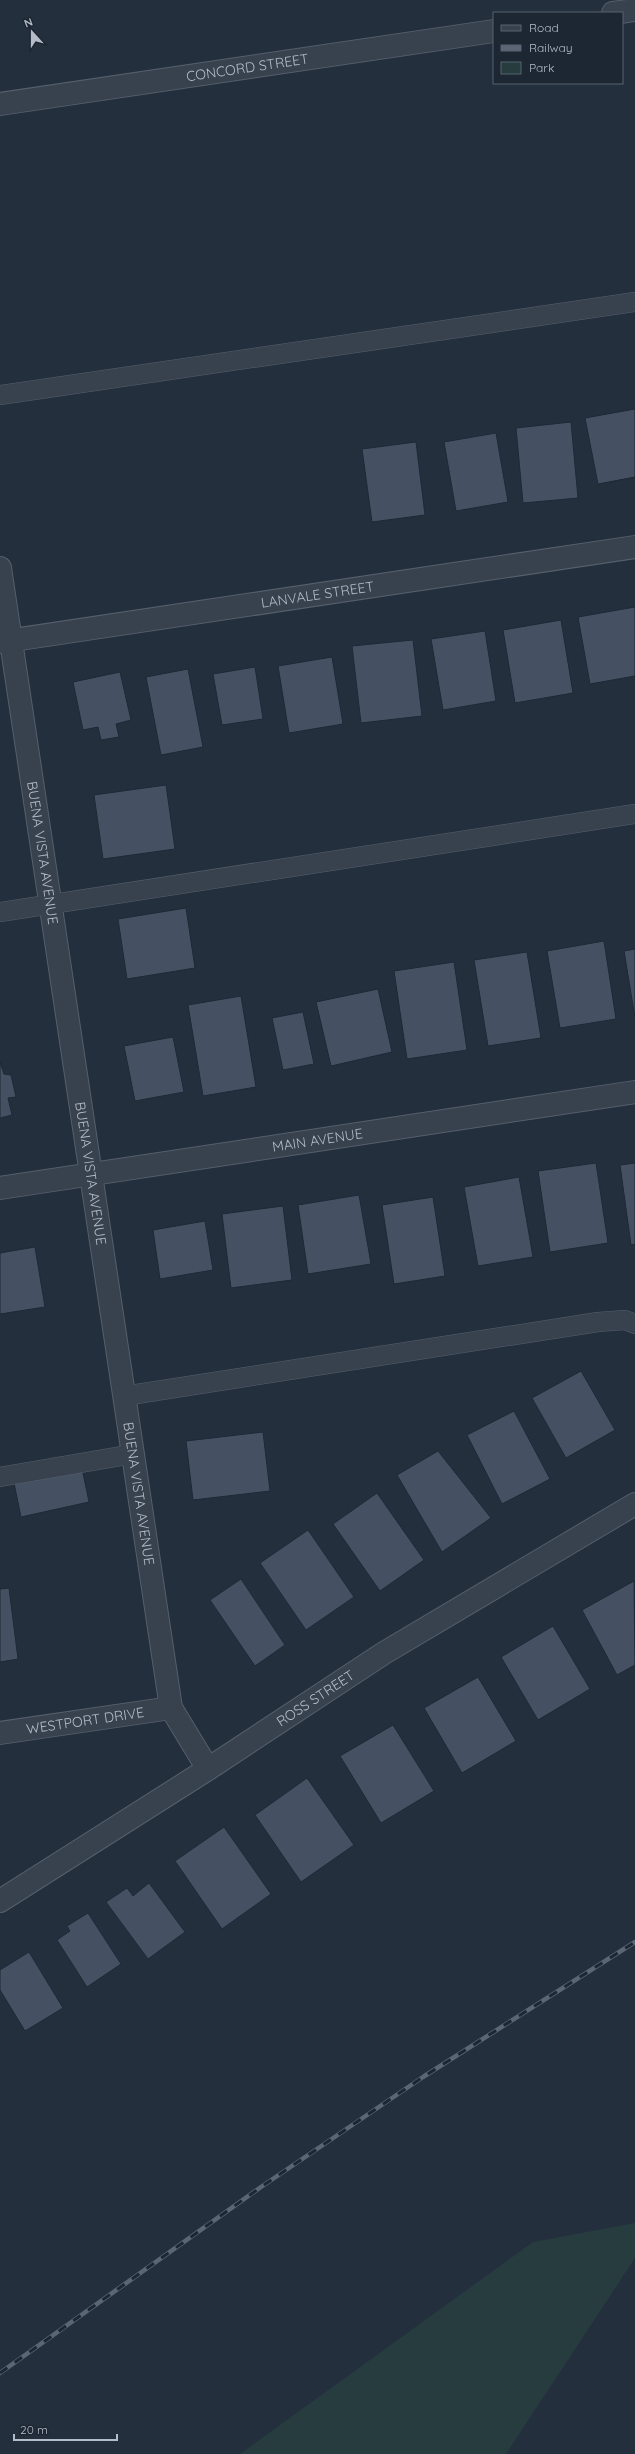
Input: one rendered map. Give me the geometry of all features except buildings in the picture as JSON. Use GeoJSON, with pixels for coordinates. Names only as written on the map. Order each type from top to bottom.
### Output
{"type":"FeatureCollection","features":[{"type":"Feature","properties":{"kind":"street"},"geometry":{"type":"LineString","coordinates":[[620,12],[635,10]]}},
{"type":"Feature","properties":{"kind":"street","name":"CONCORD STREET"},"geometry":{"type":"LineString","coordinates":[[0,104],[493,31]]}},
{"type":"Feature","properties":{"kind":"street","name":"LANVALE STREET"},"geometry":{"type":"LineString","coordinates":[[5,641],[635,547]]}},
{"type":"Feature","properties":{"kind":"street","name":"BUENA VISTA AVENUE"},"geometry":{"type":"LineString","coordinates":[[0,568],[5,641],[51,905],[171,1708],[208,1769]]}},
{"type":"Feature","properties":{"kind":"street","name":"MAIN AVENUE"},"geometry":{"type":"LineString","coordinates":[[0,1188],[635,1092]]}},
{"type":"Feature","properties":{"kind":"street","name":"ROSS STREET"},"geometry":{"type":"LineString","coordinates":[[0,1901],[208,1769],[384,1653],[635,1504]]}},
{"type":"Feature","properties":{"kind":"street","name":"WESTPORT DRIVE"},"geometry":{"type":"LineString","coordinates":[[0,1733],[171,1708]]}},
{"type":"Feature","properties":{"kind":"lane"},"geometry":{"type":"LineString","coordinates":[[0,395],[635,302]]}},
{"type":"Feature","properties":{"kind":"lane"},"geometry":{"type":"LineString","coordinates":[[0,912],[635,814]]}},
{"type":"Feature","properties":{"kind":"lane"},"geometry":{"type":"LineString","coordinates":[[124,1396],[598,1322],[625,1320],[635,1324]]}},
{"type":"Feature","properties":{"kind":"lane"},"geometry":{"type":"LineString","coordinates":[[0,1477],[133,1454]]}},
{"type":"Feature","properties":{"kind":"green space"},"geometry":{"type":"Polygon","coordinates":[[[635,2223],[635,2258],[506,2454],[240,2454],[533,2242],[635,2223]]]}},
{"type":"Feature","properties":{"kind":"railway"},"geometry":{"type":"LineString","coordinates":[[0,2373],[261,2187],[423,2077],[635,1942]]}}]}
